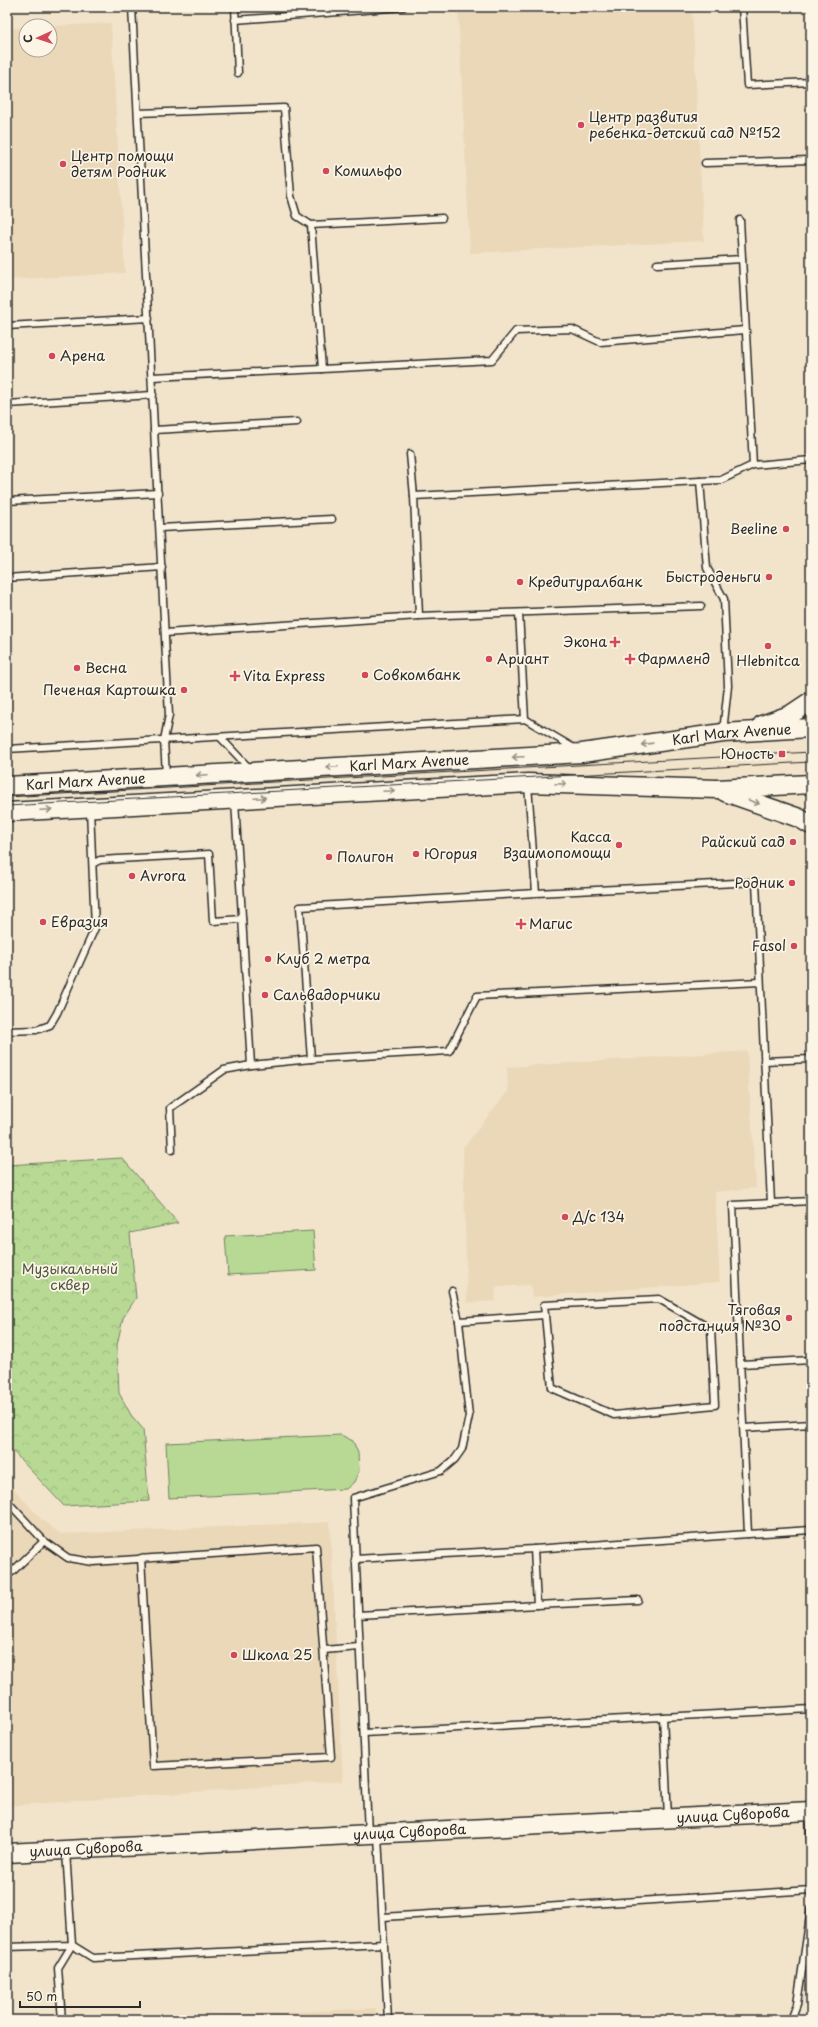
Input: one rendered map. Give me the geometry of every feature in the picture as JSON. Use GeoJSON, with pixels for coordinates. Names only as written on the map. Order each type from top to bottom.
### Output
{"type":"FeatureCollection","features":[{"type":"Feature","properties":{"kind":"main road"},"geometry":{"type":"LineString","coordinates":[[732,732],[790,715],[811,701]]}},
{"type":"Feature","properties":{"kind":"main road","name":"Karl Marx Avenue"},"geometry":{"type":"LineString","coordinates":[[7,786],[582,753],[732,732],[811,728]]}},
{"type":"Feature","properties":{"kind":"main road","name":"Karl Marx Avenue"},"geometry":{"type":"LineString","coordinates":[[7,812],[528,783],[717,789],[811,784]]}},
{"type":"Feature","properties":{"kind":"main road"},"geometry":{"type":"LineString","coordinates":[[717,789],[799,818],[811,825]]}},
{"type":"Feature","properties":{"kind":"main road","name":"улица Суворова"},"geometry":{"type":"LineString","coordinates":[[7,1853],[810,1811]]}},
{"type":"Feature","properties":{"kind":"lane"},"geometry":{"type":"LineString","coordinates":[[132,7],[169,715],[164,740],[166,777]]}},
{"type":"Feature","properties":{"kind":"lane"},"geometry":{"type":"LineString","coordinates":[[234,7],[238,73]]}},
{"type":"Feature","properties":{"kind":"lane"},"geometry":{"type":"LineString","coordinates":[[235,20],[403,7]]}},
{"type":"Feature","properties":{"kind":"lane"},"geometry":{"type":"LineString","coordinates":[[742,7],[747,85],[811,82]]}},
{"type":"Feature","properties":{"kind":"lane"},"geometry":{"type":"LineString","coordinates":[[138,113],[284,108],[291,196],[297,216],[311,225],[442,218]]}},
{"type":"Feature","properties":{"kind":"lane"},"geometry":{"type":"LineString","coordinates":[[705,163],[811,160]]}},
{"type":"Feature","properties":{"kind":"lane"},"geometry":{"type":"LineString","coordinates":[[740,220],[753,465]]}},
{"type":"Feature","properties":{"kind":"lane"},"geometry":{"type":"LineString","coordinates":[[311,225],[322,369]]}},
{"type":"Feature","properties":{"kind":"lane"},"geometry":{"type":"LineString","coordinates":[[657,264],[742,259]]}},
{"type":"Feature","properties":{"kind":"lane"},"geometry":{"type":"LineString","coordinates":[[7,326],[148,318]]}},
{"type":"Feature","properties":{"kind":"lane"},"geometry":{"type":"LineString","coordinates":[[152,377],[492,360],[516,332],[572,328],[600,342],[745,330]]}},
{"type":"Feature","properties":{"kind":"lane"},"geometry":{"type":"LineString","coordinates":[[7,404],[153,396]]}},
{"type":"Feature","properties":{"kind":"lane"},"geometry":{"type":"LineString","coordinates":[[154,430],[297,422]]}},
{"type":"Feature","properties":{"kind":"lane"},"geometry":{"type":"LineString","coordinates":[[410,454],[414,496],[419,616]]}},
{"type":"Feature","properties":{"kind":"lane"},"geometry":{"type":"LineString","coordinates":[[414,496],[721,480],[753,465],[811,460]]}},
{"type":"Feature","properties":{"kind":"lane"},"geometry":{"type":"LineString","coordinates":[[700,481],[707,568],[724,599],[728,686],[732,732]]}},
{"type":"Feature","properties":{"kind":"lane"},"geometry":{"type":"LineString","coordinates":[[7,501],[158,493]]}},
{"type":"Feature","properties":{"kind":"lane"},"geometry":{"type":"LineString","coordinates":[[160,528],[332,518]]}},
{"type":"Feature","properties":{"kind":"lane"},"geometry":{"type":"LineString","coordinates":[[7,578],[162,567]]}},
{"type":"Feature","properties":{"kind":"lane"},"geometry":{"type":"LineString","coordinates":[[165,633],[419,616],[701,606]]}},
{"type":"Feature","properties":{"kind":"lane"},"geometry":{"type":"LineString","coordinates":[[519,613],[525,720]]}},
{"type":"Feature","properties":{"kind":"lane"},"geometry":{"type":"LineString","coordinates":[[7,749],[525,720],[582,753]]}},
{"type":"Feature","properties":{"kind":"lane"},"geometry":{"type":"LineString","coordinates":[[220,737],[253,772]]}},
{"type":"Feature","properties":{"kind":"lane"},"geometry":{"type":"LineString","coordinates":[[528,783],[536,892]]}},
{"type":"Feature","properties":{"kind":"lane"},"geometry":{"type":"LineString","coordinates":[[235,800],[251,1065]]}},
{"type":"Feature","properties":{"kind":"lane"},"geometry":{"type":"LineString","coordinates":[[7,1032],[36,1030],[50,1025],[57,1013],[95,928],[94,863],[90,808]]}},
{"type":"Feature","properties":{"kind":"lane"},"geometry":{"type":"LineString","coordinates":[[94,863],[100,860],[209,854],[213,921],[242,919]]}},
{"type":"Feature","properties":{"kind":"lane"},"geometry":{"type":"LineString","coordinates":[[311,1059],[300,907],[536,892],[756,882],[771,1203]]}},
{"type":"Feature","properties":{"kind":"lane"},"geometry":{"type":"LineString","coordinates":[[172,1150],[170,1108],[224,1070],[251,1065],[311,1059],[449,1051],[477,996],[760,982]]}},
{"type":"Feature","properties":{"kind":"lane"},"geometry":{"type":"LineString","coordinates":[[764,1061],[811,1059]]}},
{"type":"Feature","properties":{"kind":"lane"},"geometry":{"type":"LineString","coordinates":[[748,1534],[733,1204],[811,1201]]}},
{"type":"Feature","properties":{"kind":"lane"},"geometry":{"type":"LineString","coordinates":[[388,2020],[383,1917],[373,1835],[364,1733],[352,1498],[441,1471],[455,1459],[462,1449],[468,1416],[459,1321],[452,1291]]}},
{"type":"Feature","properties":{"kind":"lane"},"geometry":{"type":"LineString","coordinates":[[659,1299],[711,1329],[715,1405],[614,1415],[552,1388],[545,1315],[544,1305],[659,1299]]}},
{"type":"Feature","properties":{"kind":"lane"},"geometry":{"type":"LineString","coordinates":[[459,1321],[545,1315]]}},
{"type":"Feature","properties":{"kind":"lane"},"geometry":{"type":"LineString","coordinates":[[741,1364],[811,1360]]}},
{"type":"Feature","properties":{"kind":"lane"},"geometry":{"type":"LineString","coordinates":[[744,1428],[811,1424]]}},
{"type":"Feature","properties":{"kind":"lane"},"geometry":{"type":"LineString","coordinates":[[7,1501],[44,1541],[68,1558],[93,1562],[141,1558],[316,1547],[331,1757],[153,1766],[141,1558]]}},
{"type":"Feature","properties":{"kind":"lane"},"geometry":{"type":"LineString","coordinates":[[356,1559],[534,1549],[811,1530]]}},
{"type":"Feature","properties":{"kind":"lane"},"geometry":{"type":"LineString","coordinates":[[7,1574],[12,1572],[44,1541]]}},
{"type":"Feature","properties":{"kind":"lane"},"geometry":{"type":"LineString","coordinates":[[534,1549],[537,1605]]}},
{"type":"Feature","properties":{"kind":"lane"},"geometry":{"type":"LineString","coordinates":[[358,1615],[638,1600]]}},
{"type":"Feature","properties":{"kind":"lane"},"geometry":{"type":"LineString","coordinates":[[324,1650],[359,1647]]}},
{"type":"Feature","properties":{"kind":"lane"},"geometry":{"type":"LineString","coordinates":[[364,1733],[811,1709]]}},
{"type":"Feature","properties":{"kind":"lane"},"geometry":{"type":"LineString","coordinates":[[663,1717],[668,1818]]}},
{"type":"Feature","properties":{"kind":"lane"},"geometry":{"type":"LineString","coordinates":[[810,1811],[811,1852]]}},
{"type":"Feature","properties":{"kind":"lane"},"geometry":{"type":"LineString","coordinates":[[62,2020],[58,1968],[72,1945],[66,1850]]}},
{"type":"Feature","properties":{"kind":"lane"},"geometry":{"type":"LineString","coordinates":[[383,1917],[811,1890]]}},
{"type":"Feature","properties":{"kind":"lane"},"geometry":{"type":"LineString","coordinates":[[791,2020],[797,2004],[811,1909]]}},
{"type":"Feature","properties":{"kind":"lane"},"geometry":{"type":"LineString","coordinates":[[7,1947],[72,1945],[93,1958],[384,1944]]}},
{"type":"Feature","properties":{"kind":"shaded area","name":"Центр развития ребенка-детский сад №152"},"geometry":{"type":"Polygon","coordinates":[[[495,7],[692,7],[704,241],[470,253],[458,9],[495,7]]]}},
{"type":"Feature","properties":{"kind":"shaded area","name":"Центр помощи детям Родник"},"geometry":{"type":"Polygon","coordinates":[[[111,23],[125,273],[7,280],[7,29],[18,28],[18,58],[58,58],[58,26],[111,23]]]}},
{"type":"Feature","properties":{"kind":"shaded area"},"geometry":{"type":"Polygon","coordinates":[[[747,1051],[756,1188],[715,1192],[720,1282],[532,1297],[531,1285],[495,1287],[496,1301],[467,1303],[463,1148],[508,1091],[507,1067],[747,1051]]]}},
{"type":"Feature","properties":{"kind":"shaded area"},"geometry":{"type":"Polygon","coordinates":[[[7,1481],[41,1519],[61,1534],[330,1522],[343,1781],[7,1806],[7,1481]]]}},
{"type":"Feature","properties":{"kind":"shaded area"},"geometry":{"type":"Polygon","coordinates":[[[376,2008],[376,2020],[120,2020],[376,2008]]]}},
{"type":"Feature","properties":{"kind":"green space","name":"Музыкальный сквер"},"geometry":{"type":"Polygon","coordinates":[[[122,1158],[178,1223],[130,1233],[136,1298],[123,1318],[117,1345],[119,1393],[131,1415],[143,1429],[149,1501],[64,1506],[7,1445],[7,1165],[122,1158]]]}},
{"type":"Feature","properties":{"kind":"green space"},"geometry":{"type":"Polygon","coordinates":[[[313,1231],[316,1270],[228,1275],[225,1236],[313,1231]]]}},
{"type":"Feature","properties":{"kind":"green space"},"geometry":{"type":"Polygon","coordinates":[[[341,1435],[353,1441],[358,1453],[359,1471],[354,1482],[346,1489],[169,1498],[166,1443],[341,1435]]]}},
{"type":"Feature","properties":{"kind":"tram line"},"geometry":{"type":"LineString","coordinates":[[7,797],[811,752]]}},
{"type":"Feature","properties":{"kind":"tram line"},"geometry":{"type":"LineString","coordinates":[[7,806],[811,762]]}},
{"type":"Feature","properties":{"kind":"place","name":"Центр развития ребенка-детский сад №152"},"geometry":{"type":"Point","coordinates":[581,125]}},
{"type":"Feature","properties":{"kind":"place","name":"Центр помощи детям Родник"},"geometry":{"type":"Point","coordinates":[63,164]}},
{"type":"Feature","properties":{"kind":"place","name":"Комильфо"},"geometry":{"type":"Point","coordinates":[326,171]}},
{"type":"Feature","properties":{"kind":"place","name":"Арена"},"geometry":{"type":"Point","coordinates":[52,356]}},
{"type":"Feature","properties":{"kind":"place","name":"Beeline"},"geometry":{"type":"Point","coordinates":[786,529]}},
{"type":"Feature","properties":{"kind":"place","name":"Быстроденьги"},"geometry":{"type":"Point","coordinates":[769,577]}},
{"type":"Feature","properties":{"kind":"place","name":"Кредитуралбанк"},"geometry":{"type":"Point","coordinates":[520,582]}},
{"type":"Feature","properties":{"kind":"place","name":"Экона"},"geometry":{"type":"Point","coordinates":[615,642]}},
{"type":"Feature","properties":{"kind":"place","name":"Hlebnitca"},"geometry":{"type":"Point","coordinates":[768,646]}},
{"type":"Feature","properties":{"kind":"place","name":"Ариант"},"geometry":{"type":"Point","coordinates":[489,659]}},
{"type":"Feature","properties":{"kind":"place","name":"Фармленд"},"geometry":{"type":"Point","coordinates":[630,659]}},
{"type":"Feature","properties":{"kind":"place","name":"Весна"},"geometry":{"type":"Point","coordinates":[77,668]}},
{"type":"Feature","properties":{"kind":"place","name":"Совкомбанк"},"geometry":{"type":"Point","coordinates":[365,675]}},
{"type":"Feature","properties":{"kind":"place","name":"Vita Express"},"geometry":{"type":"Point","coordinates":[235,676]}},
{"type":"Feature","properties":{"kind":"place","name":"Печеная Картошка"},"geometry":{"type":"Point","coordinates":[184,690]}},
{"type":"Feature","properties":{"kind":"place","name":"Юность"},"geometry":{"type":"Point","coordinates":[782,754]}},
{"type":"Feature","properties":{"kind":"place","name":"Райский сад"},"geometry":{"type":"Point","coordinates":[793,842]}},
{"type":"Feature","properties":{"kind":"place","name":"Касса Взаимопомощи"},"geometry":{"type":"Point","coordinates":[619,845]}},
{"type":"Feature","properties":{"kind":"place","name":"Югория"},"geometry":{"type":"Point","coordinates":[416,854]}},
{"type":"Feature","properties":{"kind":"place","name":"Полигон"},"geometry":{"type":"Point","coordinates":[329,857]}},
{"type":"Feature","properties":{"kind":"place","name":"Avrora"},"geometry":{"type":"Point","coordinates":[132,876]}},
{"type":"Feature","properties":{"kind":"place","name":"Родник"},"geometry":{"type":"Point","coordinates":[792,883]}},
{"type":"Feature","properties":{"kind":"place","name":"Евразия"},"geometry":{"type":"Point","coordinates":[43,922]}},
{"type":"Feature","properties":{"kind":"place","name":"Магис"},"geometry":{"type":"Point","coordinates":[521,924]}},
{"type":"Feature","properties":{"kind":"place","name":"Fasol"},"geometry":{"type":"Point","coordinates":[794,946]}},
{"type":"Feature","properties":{"kind":"place","name":"Клуб 2 метра"},"geometry":{"type":"Point","coordinates":[268,959]}},
{"type":"Feature","properties":{"kind":"place","name":"Сальвадорчики"},"geometry":{"type":"Point","coordinates":[265,995]}},
{"type":"Feature","properties":{"kind":"place","name":"Д/с 134"},"geometry":{"type":"Point","coordinates":[565,1217]}},
{"type":"Feature","properties":{"kind":"place","name":"Тяговая подстанция №30"},"geometry":{"type":"Point","coordinates":[789,1318]}},
{"type":"Feature","properties":{"kind":"place","name":"Школа 25"},"geometry":{"type":"Point","coordinates":[234,1655]}}]}
